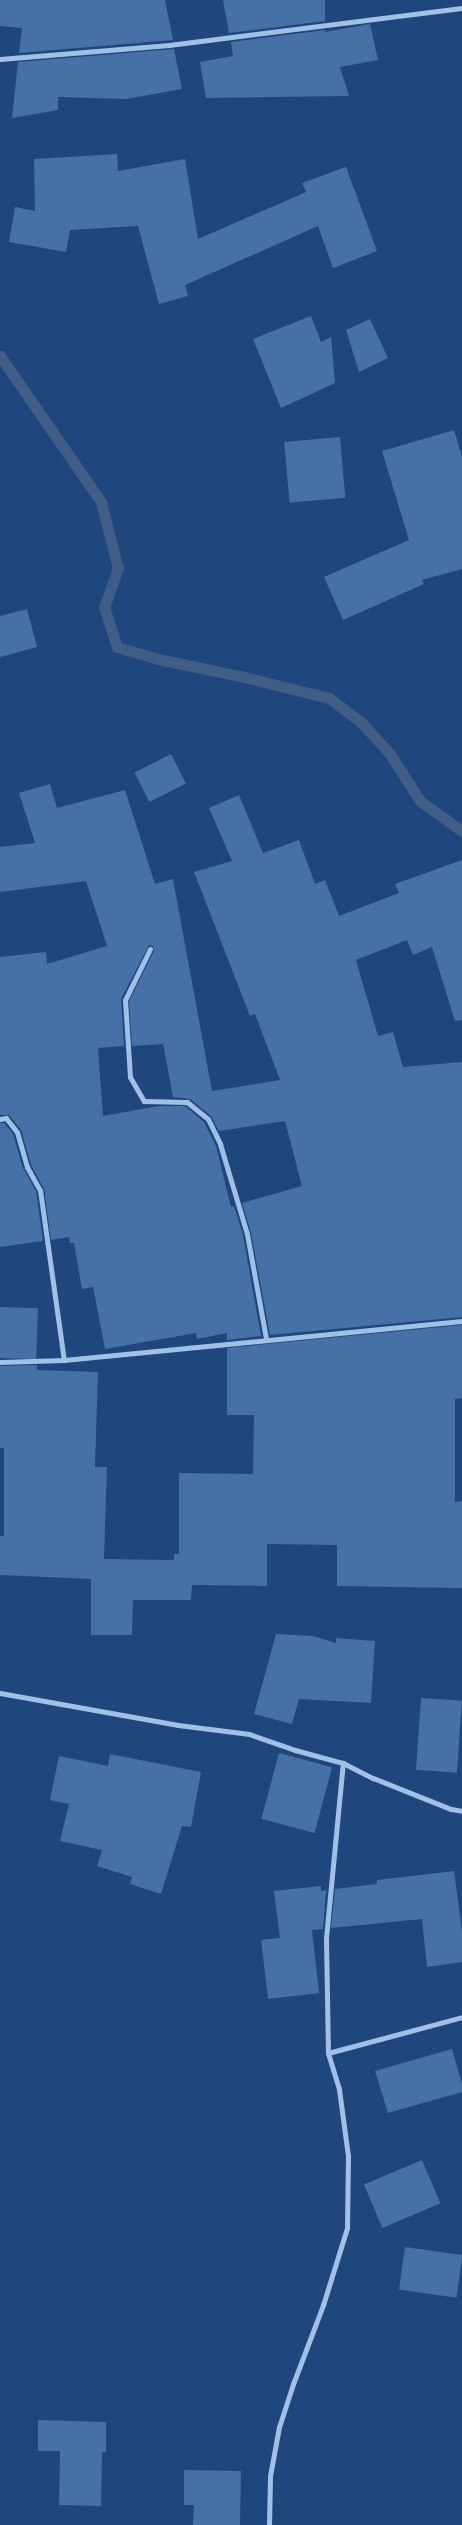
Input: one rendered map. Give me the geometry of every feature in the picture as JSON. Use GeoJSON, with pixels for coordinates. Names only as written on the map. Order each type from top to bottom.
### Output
{"type":"FeatureCollection","features":[{"type":"Feature","properties":{"kind":"street"},"geometry":{"type":"LineString","coordinates":[[0,59],[169,45],[462,8]]}},
{"type":"Feature","properties":{"kind":"street"},"geometry":{"type":"LineString","coordinates":[[150,949],[125,1000],[130,1077],[144,1101],[187,1102],[208,1119],[220,1144],[247,1234],[266,1339]]}},
{"type":"Feature","properties":{"kind":"street"},"geometry":{"type":"LineString","coordinates":[[0,1119],[6,1118],[17,1132],[27,1167],[40,1190],[64,1360]]}},
{"type":"Feature","properties":{"kind":"street"},"geometry":{"type":"LineString","coordinates":[[0,1362],[64,1360],[462,1321]]}},
{"type":"Feature","properties":{"kind":"street"},"geometry":{"type":"LineString","coordinates":[[0,1693],[178,1725],[250,1734],[295,1750],[343,1762],[373,1778],[451,1809],[462,1811]]}},
{"type":"Feature","properties":{"kind":"street"},"geometry":{"type":"LineString","coordinates":[[269,2525],[270,2476],[279,2426],[323,2305],[347,2228],[348,2156],[339,2089],[328,2053],[326,1938],[343,1762]]}},
{"type":"Feature","properties":{"kind":"street"},"geometry":{"type":"LineString","coordinates":[[328,2053],[462,2017]]}},
{"type":"Feature","properties":{"kind":"building"},"geometry":{"type":"Polygon","coordinates":[[[0,0],[165,0],[173,40],[19,53],[22,28],[0,26],[0,0]]]}},
{"type":"Feature","properties":{"kind":"building"},"geometry":{"type":"Polygon","coordinates":[[[223,0],[325,0],[325,21],[229,33],[223,0]]]}},
{"type":"Feature","properties":{"kind":"building"},"geometry":{"type":"Polygon","coordinates":[[[370,24],[378,60],[340,67],[349,96],[206,98],[200,62],[233,56],[231,42],[325,30],[325,32],[370,24]]]}},
{"type":"Feature","properties":{"kind":"building"},"geometry":{"type":"Polygon","coordinates":[[[174,49],[182,89],[126,99],[58,97],[58,110],[12,118],[18,62],[174,49]]]}},
{"type":"Feature","properties":{"kind":"building"},"geometry":{"type":"Polygon","coordinates":[[[117,154],[118,171],[185,159],[198,239],[306,192],[302,183],[346,167],[377,251],[333,268],[318,226],[185,285],[188,296],[159,304],[138,226],[70,230],[66,252],[9,242],[15,207],[35,211],[34,159],[117,154]]]}},
{"type":"Feature","properties":{"kind":"building"},"geometry":{"type":"Polygon","coordinates":[[[311,316],[321,342],[331,337],[335,383],[281,408],[253,339],[311,316]]]}},
{"type":"Feature","properties":{"kind":"building"},"geometry":{"type":"Polygon","coordinates":[[[370,319],[388,358],[359,372],[346,330],[370,319]]]}},
{"type":"Feature","properties":{"kind":"building"},"geometry":{"type":"Polygon","coordinates":[[[454,430],[462,457],[462,569],[422,580],[424,584],[343,620],[324,577],[409,540],[382,451],[454,430]]]}},
{"type":"Feature","properties":{"kind":"building"},"geometry":{"type":"Polygon","coordinates":[[[340,437],[345,498],[290,503],[284,442],[340,437]]]}},
{"type":"Feature","properties":{"kind":"building"},"geometry":{"type":"Polygon","coordinates":[[[27,609],[37,647],[0,657],[0,616],[27,609]]]}},
{"type":"Feature","properties":{"kind":"building"},"geometry":{"type":"Polygon","coordinates":[[[171,754],[186,783],[149,802],[134,773],[171,754]]]}},
{"type":"Feature","properties":{"kind":"building"},"geometry":{"type":"Polygon","coordinates":[[[50,784],[57,808],[125,790],[155,884],[173,879],[212,1091],[280,1080],[255,1014],[250,1016],[194,872],[232,861],[209,808],[239,795],[263,853],[299,840],[315,884],[325,880],[339,916],[399,893],[395,884],[462,860],[462,1020],[455,1021],[432,947],[413,955],[407,940],[356,960],[378,1036],[393,1032],[403,1067],[462,1062],[462,1317],[270,1335],[251,1233],[242,1203],[302,1186],[285,1121],[219,1131],[211,1116],[190,1099],[173,1097],[163,1044],[132,1046],[129,1001],[154,951],[153,946],[149,945],[121,999],[124,1046],[98,1048],[103,1116],[159,1106],[185,1106],[204,1122],[216,1146],[231,1207],[234,1206],[243,1235],[261,1336],[227,1340],[227,1333],[197,1339],[196,1333],[105,1349],[93,1287],[82,1289],[74,1243],[70,1243],[69,1237],[51,1240],[44,1189],[31,1165],[21,1130],[9,1115],[0,1115],[0,957],[46,952],[47,964],[107,946],[86,881],[0,892],[0,847],[35,843],[19,793],[50,784]]]}},
{"type":"Feature","properties":{"kind":"building"},"geometry":{"type":"Polygon","coordinates":[[[0,1123],[4,1123],[13,1134],[23,1168],[36,1191],[43,1241],[0,1247],[0,1123]]]}},
{"type":"Feature","properties":{"kind":"building"},"geometry":{"type":"Polygon","coordinates":[[[0,1307],[38,1308],[36,1359],[0,1358],[0,1307]]]}},
{"type":"Feature","properties":{"kind":"building"},"geometry":{"type":"Polygon","coordinates":[[[462,1325],[462,1398],[455,1399],[455,1502],[462,1501],[462,1588],[337,1586],[337,1545],[267,1544],[267,1586],[192,1585],[191,1600],[133,1600],[132,1635],[91,1635],[91,1579],[0,1575],[0,1536],[4,1536],[4,1448],[0,1448],[0,1366],[37,1365],[37,1370],[98,1372],[95,1467],[107,1467],[104,1559],[174,1560],[174,1554],[179,1554],[179,1473],[253,1474],[254,1415],[227,1415],[227,1348],[462,1325]]]}},
{"type":"Feature","properties":{"kind":"building"},"geometry":{"type":"Polygon","coordinates":[[[276,1634],[313,1636],[336,1643],[336,1638],[375,1641],[371,1703],[299,1699],[292,1724],[254,1714],[276,1634]]]}},
{"type":"Feature","properties":{"kind":"building"},"geometry":{"type":"Polygon","coordinates":[[[421,1698],[462,1701],[457,1773],[416,1770],[421,1698]]]}},
{"type":"Feature","properties":{"kind":"building"},"geometry":{"type":"Polygon","coordinates":[[[279,1753],[332,1767],[315,1833],[261,1819],[279,1753]]]}},
{"type":"Feature","properties":{"kind":"building"},"geometry":{"type":"Polygon","coordinates":[[[110,1754],[201,1772],[191,1827],[182,1826],[161,1894],[130,1884],[132,1877],[97,1866],[102,1850],[60,1841],[69,1804],[50,1800],[59,1756],[108,1766],[110,1754]]]}},
{"type":"Feature","properties":{"kind":"building"},"geometry":{"type":"Polygon","coordinates":[[[454,1871],[462,1931],[462,1962],[427,1967],[422,1919],[331,1928],[335,1889],[377,1884],[377,1880],[454,1871]]]}},
{"type":"Feature","properties":{"kind":"building"},"geometry":{"type":"Polygon","coordinates":[[[321,1886],[321,1891],[326,1890],[323,1929],[312,1930],[319,1993],[268,1999],[261,1940],[280,1938],[274,1891],[321,1886]]]}},
{"type":"Feature","properties":{"kind":"building"},"geometry":{"type":"Polygon","coordinates":[[[452,2049],[462,2084],[462,2092],[388,2113],[375,2071],[452,2049]]]}},
{"type":"Feature","properties":{"kind":"building"},"geometry":{"type":"Polygon","coordinates":[[[422,2160],[440,2203],[382,2228],[364,2185],[422,2160]]]}},
{"type":"Feature","properties":{"kind":"building"},"geometry":{"type":"Polygon","coordinates":[[[405,2247],[462,2255],[456,2298],[399,2290],[405,2247]]]}},
{"type":"Feature","properties":{"kind":"building"},"geometry":{"type":"Polygon","coordinates":[[[38,2420],[106,2422],[106,2452],[102,2452],[101,2506],[59,2505],[60,2451],[38,2451],[38,2420]]]}},
{"type":"Feature","properties":{"kind":"building"},"geometry":{"type":"Polygon","coordinates":[[[184,2470],[241,2471],[240,2525],[193,2525],[194,2505],[184,2505],[184,2470]]]}},
{"type":"Feature","properties":{"kind":"waterway"},"geometry":{"type":"LineString","coordinates":[[0,356],[101,502],[118,568],[104,607],[117,647],[158,659],[240,676],[329,698],[362,723],[390,754],[420,801],[462,831]]}}]}
